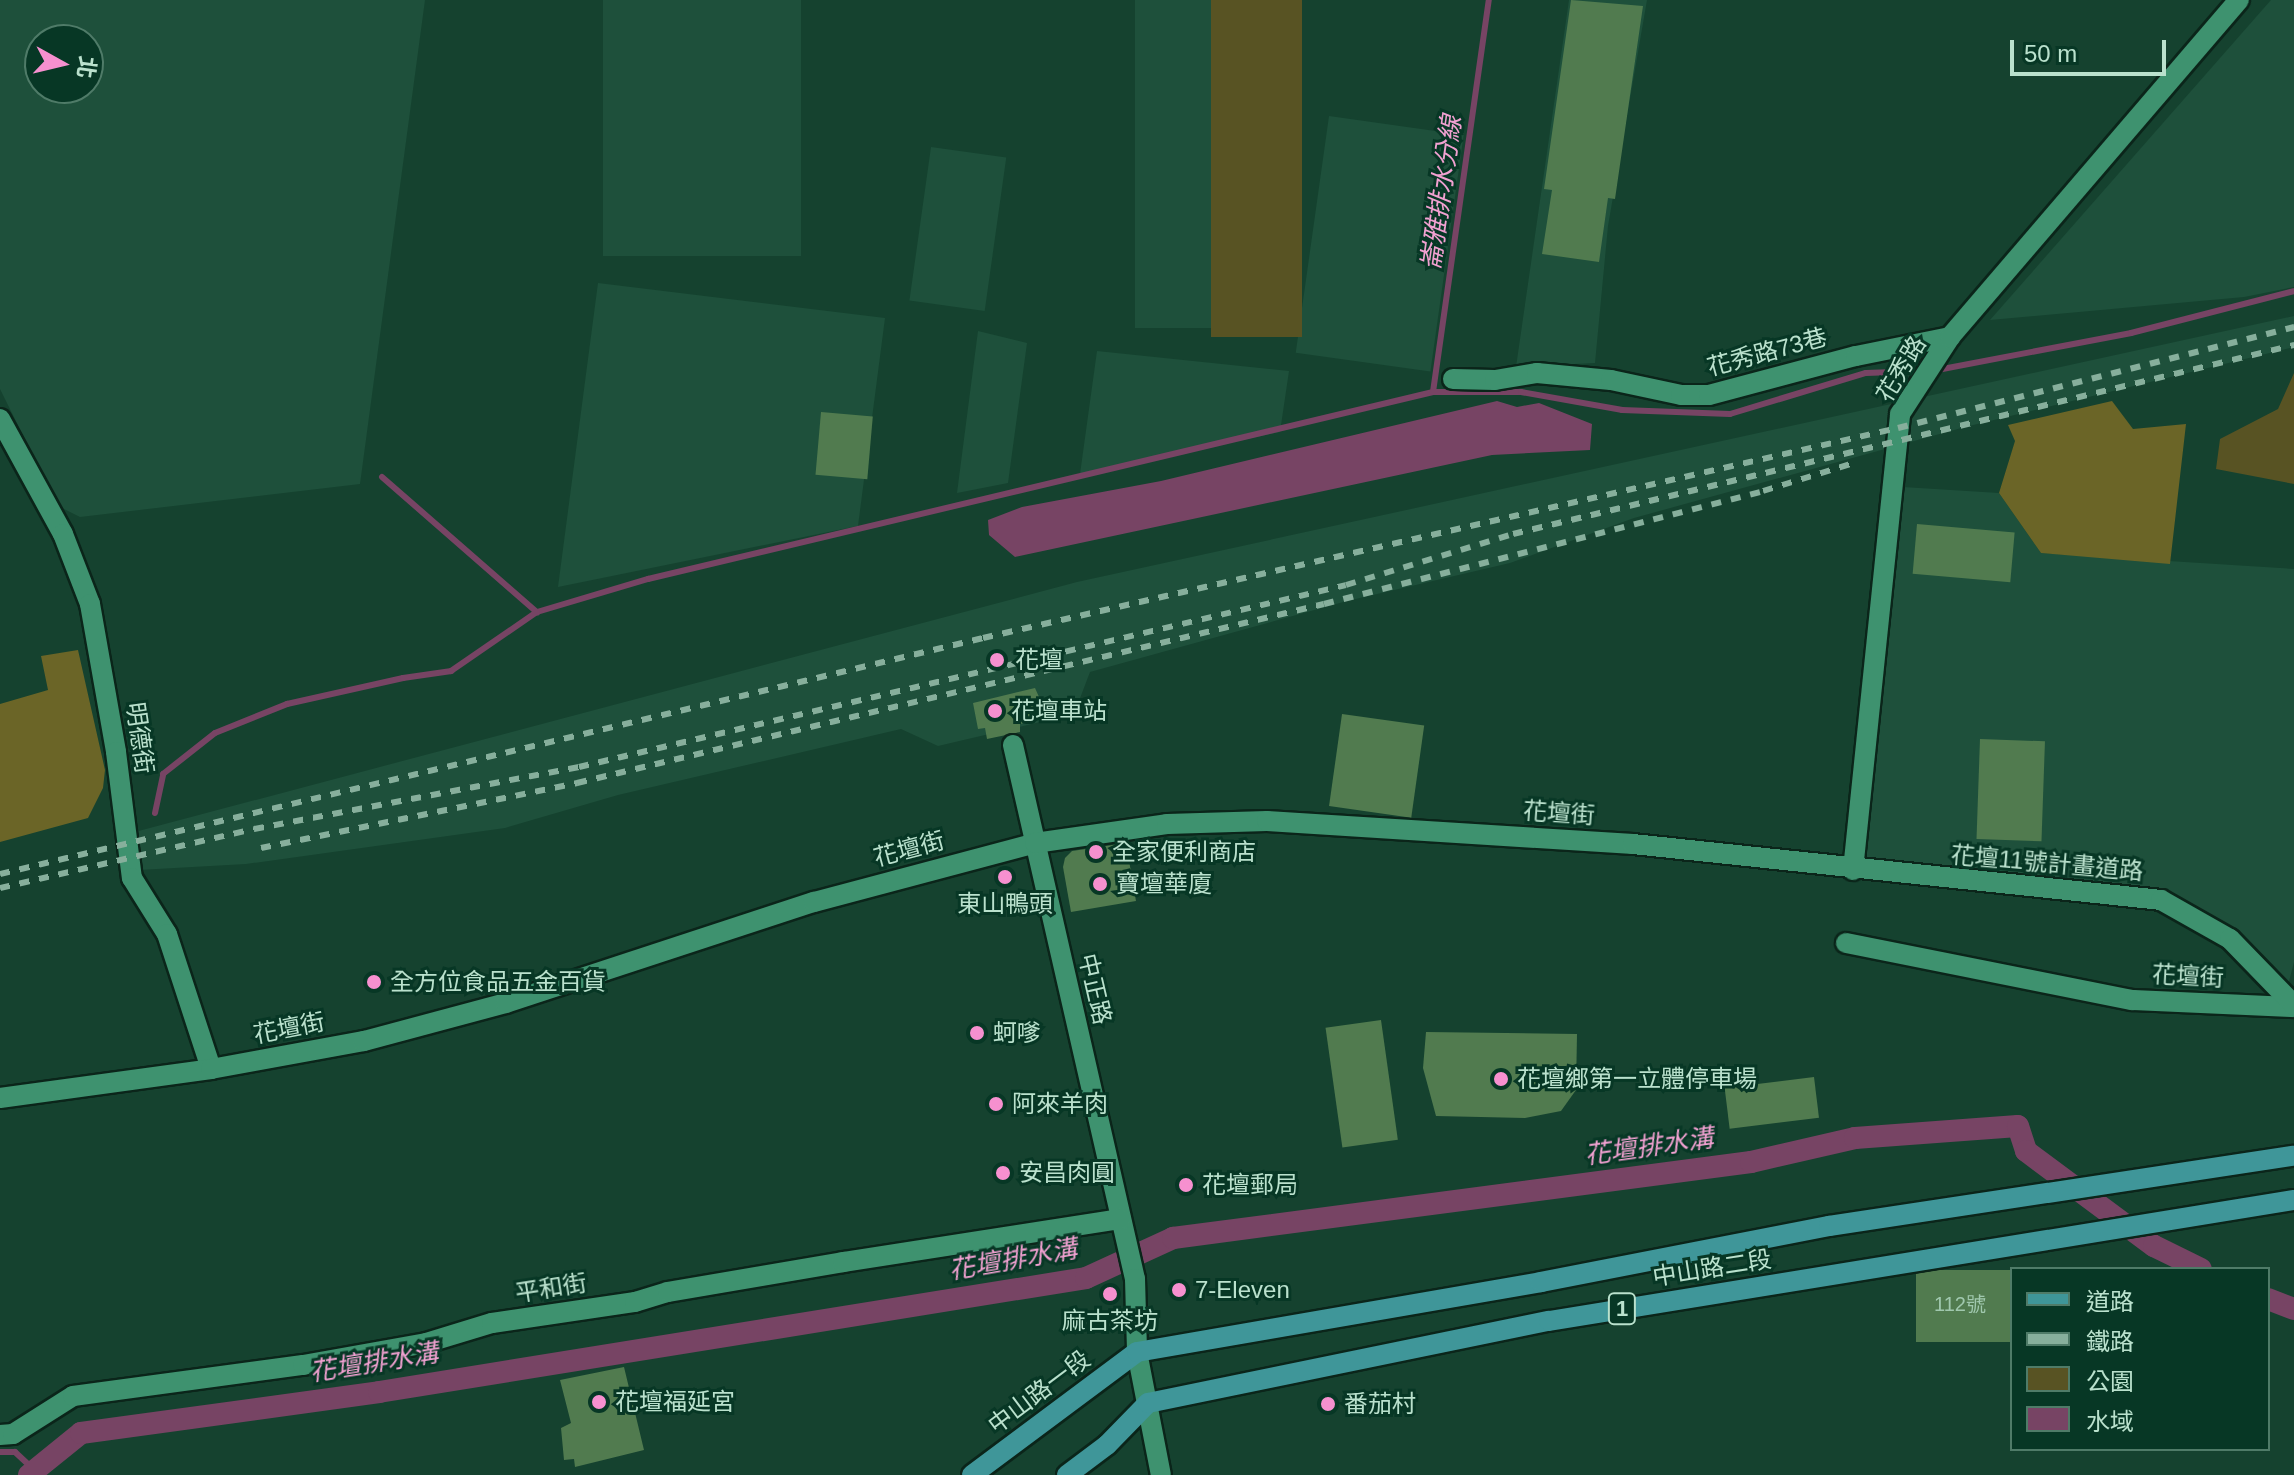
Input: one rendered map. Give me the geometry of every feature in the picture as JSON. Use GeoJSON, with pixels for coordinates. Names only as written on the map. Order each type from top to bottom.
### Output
{"type":"FeatureCollection","features":[{"type":"Feature","properties":{"kind":"main road","name":"中山路二段"},"geometry":{"type":"LineString","coordinates":[[1137,1352],[1541,1282],[1829,1226],[2294,1156]]}},
{"type":"Feature","properties":{"kind":"main road","name":"中山路二段"},"geometry":{"type":"LineString","coordinates":[[1148,1403],[1549,1321],[2294,1200]]}},
{"type":"Feature","properties":{"kind":"main road","name":"中山路一段"},"geometry":{"type":"LineString","coordinates":[[972,1475],[1137,1352]]}},
{"type":"Feature","properties":{"kind":"main road"},"geometry":{"type":"LineString","coordinates":[[1067,1475],[1107,1445],[1148,1403]]}},
{"type":"Feature","properties":{"kind":"street","name":"花秀路"},"geometry":{"type":"LineString","coordinates":[[1853,870],[1900,414],[1950,337],[2239,0]]}},
{"type":"Feature","properties":{"kind":"street","name":"花秀路73巷"},"geometry":{"type":"LineString","coordinates":[[1453,379],[1495,380],[1537,373],[1611,380],[1681,395],[1709,395],[1856,356],[1950,337]]}},
{"type":"Feature","properties":{"kind":"street","name":"明德街"},"geometry":{"type":"LineString","coordinates":[[0,419],[63,534],[90,604],[105,675],[132,878],[167,934],[211,1069]]}},
{"type":"Feature","properties":{"kind":"street","name":"中正路"},"geometry":{"type":"LineString","coordinates":[[1013,745],[1135,1279],[1137,1352]]}},
{"type":"Feature","properties":{"kind":"street","name":"花壇街"},"geometry":{"type":"LineString","coordinates":[[0,1098],[211,1069],[364,1041],[506,1003],[814,902],[1035,843],[1167,824],[1267,821],[1633,844],[1853,870]]}},
{"type":"Feature","properties":{"kind":"street","name":"花壇11號計畫道路"},"geometry":{"type":"LineString","coordinates":[[1853,870],[2161,900],[2230,939],[2294,1006]]}},
{"type":"Feature","properties":{"kind":"street","name":"花壇街"},"geometry":{"type":"LineString","coordinates":[[1846,943],[2132,1000],[2294,1006]]}},
{"type":"Feature","properties":{"kind":"street","name":"平和街"},"geometry":{"type":"LineString","coordinates":[[0,1435],[13,1434],[73,1396],[303,1365],[426,1343],[492,1323],[635,1302],[668,1292],[843,1262],[1121,1219]]}},
{"type":"Feature","properties":{"kind":"street"},"geometry":{"type":"LineString","coordinates":[[1137,1352],[1161,1475]]}},
{"type":"Feature","properties":{"kind":"shaded area"},"geometry":{"type":"Polygon","coordinates":[[[0,0],[425,0],[360,484],[80,517],[58,506],[0,389],[0,0]]]}},
{"type":"Feature","properties":{"kind":"shaded area"},"geometry":{"type":"Polygon","coordinates":[[[603,0],[801,0],[801,256],[603,256],[603,0]]]}},
{"type":"Feature","properties":{"kind":"shaded area"},"geometry":{"type":"Polygon","coordinates":[[[1135,0],[1211,0],[1211,328],[1135,328],[1135,0]]]}},
{"type":"Feature","properties":{"kind":"shaded area"},"geometry":{"type":"Polygon","coordinates":[[[1569,0],[1647,0],[1608,226],[1595,363],[1516,367],[1569,0]]]}},
{"type":"Feature","properties":{"kind":"shaded area"},"geometry":{"type":"Polygon","coordinates":[[[2271,0],[2294,0],[2294,287],[2244,297],[1990,320],[2271,0]]]}},
{"type":"Feature","properties":{"kind":"shaded area"},"geometry":{"type":"Polygon","coordinates":[[[1329,116],[1464,135],[1430,372],[1296,353],[1329,116]]]}},
{"type":"Feature","properties":{"kind":"shaded area"},"geometry":{"type":"Polygon","coordinates":[[[931,147],[1006,158],[985,311],[909,300],[931,147]]]}},
{"type":"Feature","properties":{"kind":"shaded area"},"geometry":{"type":"Polygon","coordinates":[[[598,283],[885,318],[858,526],[558,587],[598,283]]]}},
{"type":"Feature","properties":{"kind":"shaded area"},"geometry":{"type":"Polygon","coordinates":[[[2294,316],[2294,347],[1965,427],[1634,518],[1510,563],[1347,601],[1090,672],[1074,714],[938,746],[901,729],[618,795],[505,828],[246,864],[121,871],[116,837],[1077,582],[2294,316]]]}},
{"type":"Feature","properties":{"kind":"shaded area"},"geometry":{"type":"Polygon","coordinates":[[[978,331],[1027,343],[1008,483],[957,493],[978,331]]]}},
{"type":"Feature","properties":{"kind":"shaded area"},"geometry":{"type":"Polygon","coordinates":[[[1097,351],[1289,371],[1280,432],[1080,474],[1097,351]]]}},
{"type":"Feature","properties":{"kind":"shaded area"},"geometry":{"type":"Polygon","coordinates":[[[2112,401],[2133,429],[2186,424],[2170,564],[2041,553],[1999,493],[2015,441],[2008,425],[2112,401]]]}},
{"type":"Feature","properties":{"kind":"shaded area"},"geometry":{"type":"Polygon","coordinates":[[[1903,487],[1999,493],[2041,553],[2294,569],[2294,962],[2286,993],[2236,951],[2170,910],[1864,860],[1903,487]]]}},
{"type":"Feature","properties":{"kind":"shaded area"},"geometry":{"type":"Polygon","coordinates":[[[78,650],[105,770],[103,788],[88,818],[0,842],[0,704],[48,690],[41,656],[78,650]]]}},
{"type":"Feature","properties":{"kind":"green space"},"geometry":{"type":"Polygon","coordinates":[[[1211,0],[1302,0],[1302,337],[1211,337],[1211,0]]]}},
{"type":"Feature","properties":{"kind":"green space"},"geometry":{"type":"Polygon","coordinates":[[[2294,373],[2294,484],[2216,469],[2220,439],[2278,409],[2294,373]]]}},
{"type":"Feature","properties":{"kind":"water"},"geometry":{"type":"Polygon","coordinates":[[[1497,401],[1517,407],[1539,403],[1592,424],[1590,450],[1492,455],[1015,557],[989,535],[988,520],[1022,507],[1161,481],[1497,401]]]}},
{"type":"Feature","properties":{"kind":"building"},"geometry":{"type":"Polygon","coordinates":[[[1571,0],[1643,6],[1615,199],[1608,198],[1599,262],[1542,254],[1552,190],[1544,189],[1571,0]]]}},
{"type":"Feature","properties":{"kind":"building"},"geometry":{"type":"Polygon","coordinates":[[[821,412],[873,417],[867,479],[816,475],[821,412]]]}},
{"type":"Feature","properties":{"kind":"building"},"geometry":{"type":"Polygon","coordinates":[[[1917,524],[2015,533],[2010,582],[1913,574],[1917,524]]]}},
{"type":"Feature","properties":{"kind":"building","name":"花壇車站"},"geometry":{"type":"Polygon","coordinates":[[[1035,688],[1044,708],[1042,718],[1020,724],[1020,732],[987,739],[985,728],[978,729],[973,703],[1035,688]]]}},
{"type":"Feature","properties":{"kind":"building"},"geometry":{"type":"Polygon","coordinates":[[[1342,714],[1424,726],[1411,818],[1329,806],[1342,714]]]}},
{"type":"Feature","properties":{"kind":"building"},"geometry":{"type":"Polygon","coordinates":[[[1980,739],[2045,741],[2041,841],[1977,839],[1980,739]]]}},
{"type":"Feature","properties":{"kind":"building","name":"寶壇華廈"},"geometry":{"type":"Polygon","coordinates":[[[1126,843],[1136,901],[1071,912],[1063,867],[1065,858],[1072,851],[1126,843]]]}},
{"type":"Feature","properties":{"kind":"building"},"geometry":{"type":"Polygon","coordinates":[[[1381,1020],[1398,1140],[1342,1148],[1326,1028],[1381,1020]]]}},
{"type":"Feature","properties":{"kind":"building","name":"花壇鄉第一立體停車場"},"geometry":{"type":"Polygon","coordinates":[[[1426,1032],[1577,1034],[1576,1090],[1561,1111],[1525,1118],[1436,1116],[1423,1068],[1426,1032]]]}},
{"type":"Feature","properties":{"kind":"building"},"geometry":{"type":"Polygon","coordinates":[[[1814,1077],[1819,1118],[1730,1129],[1725,1088],[1814,1077]]]}},
{"type":"Feature","properties":{"kind":"building"},"geometry":{"type":"Polygon","coordinates":[[[1916,1270],[2010,1270],[2010,1342],[1916,1342],[1916,1270]]]}},
{"type":"Feature","properties":{"kind":"building","name":"花壇福延宮"},"geometry":{"type":"Polygon","coordinates":[[[624,1367],[644,1450],[575,1467],[574,1459],[564,1460],[561,1428],[571,1423],[560,1380],[624,1367]]]}},
{"type":"Feature","properties":{"kind":"waterway","name":"崙雅排水分線"},"geometry":{"type":"LineString","coordinates":[[1433,392],[1489,0]]}},
{"type":"Feature","properties":{"kind":"waterway"},"geometry":{"type":"LineString","coordinates":[[1932,371],[2131,333],[2294,291]]}},
{"type":"Feature","properties":{"kind":"waterway"},"geometry":{"type":"LineString","coordinates":[[382,477],[537,612],[648,579],[1433,392],[1521,392],[1622,410],[1730,414],[1866,373],[1921,371]]}},
{"type":"Feature","properties":{"kind":"waterway"},"geometry":{"type":"LineString","coordinates":[[155,813],[163,774],[215,733],[287,704],[403,678],[451,671],[537,612]]}},
{"type":"Feature","properties":{"kind":"waterway","name":"花壇排水溝"},"geometry":{"type":"LineString","coordinates":[[29,1475],[81,1433],[379,1392],[1086,1278],[1173,1238],[1751,1162],[1855,1138],[2018,1126],[2026,1151],[2154,1246],[2197,1267]]}},
{"type":"Feature","properties":{"kind":"waterway","name":"花壇排水溝"},"geometry":{"type":"LineString","coordinates":[[2270,1300],[2294,1309]]}},
{"type":"Feature","properties":{"kind":"waterway"},"geometry":{"type":"LineString","coordinates":[[0,1452],[15,1452],[34,1470]]}},
{"type":"Feature","properties":{"kind":"railway"},"geometry":{"type":"LineString","coordinates":[[0,874],[983,638],[1898,428],[2294,327]]}},
{"type":"Feature","properties":{"kind":"railway"},"geometry":{"type":"LineString","coordinates":[[0,888],[254,829],[579,767],[1346,585],[1513,534],[2294,345]]}},
{"type":"Feature","properties":{"kind":"railway"},"geometry":{"type":"LineString","coordinates":[[261,848],[577,783],[1324,604],[1763,491],[1851,464]]}},
{"type":"Feature","properties":{"kind":"place","name":"花壇"},"geometry":{"type":"Point","coordinates":[997,660]}},
{"type":"Feature","properties":{"kind":"place","name":"花壇車站"},"geometry":{"type":"Point","coordinates":[995,711]}},
{"type":"Feature","properties":{"kind":"place","name":"全家便利商店"},"geometry":{"type":"Point","coordinates":[1096,852]}},
{"type":"Feature","properties":{"kind":"place","name":"東山鴨頭"},"geometry":{"type":"Point","coordinates":[1005,877]}},
{"type":"Feature","properties":{"kind":"place","name":"寶壇華廈"},"geometry":{"type":"Point","coordinates":[1100,884]}},
{"type":"Feature","properties":{"kind":"place","name":"全方位食品五金百貨"},"geometry":{"type":"Point","coordinates":[374,982]}},
{"type":"Feature","properties":{"kind":"place","name":"蚵嗲"},"geometry":{"type":"Point","coordinates":[977,1033]}},
{"type":"Feature","properties":{"kind":"place","name":"花壇鄉第一立體停車場"},"geometry":{"type":"Point","coordinates":[1501,1079]}},
{"type":"Feature","properties":{"kind":"place","name":"阿來羊肉"},"geometry":{"type":"Point","coordinates":[996,1104]}},
{"type":"Feature","properties":{"kind":"place","name":"安昌肉圓"},"geometry":{"type":"Point","coordinates":[1003,1173]}},
{"type":"Feature","properties":{"kind":"place","name":"花壇郵局"},"geometry":{"type":"Point","coordinates":[1186,1185]}},
{"type":"Feature","properties":{"kind":"place","name":"7-Eleven"},"geometry":{"type":"Point","coordinates":[1179,1290]}},
{"type":"Feature","properties":{"kind":"place","name":"麻古茶坊"},"geometry":{"type":"Point","coordinates":[1110,1294]}},
{"type":"Feature","properties":{"kind":"place","name":"花壇福延宮"},"geometry":{"type":"Point","coordinates":[599,1402]}},
{"type":"Feature","properties":{"kind":"place","name":"番茄村"},"geometry":{"type":"Point","coordinates":[1328,1404]}}]}
